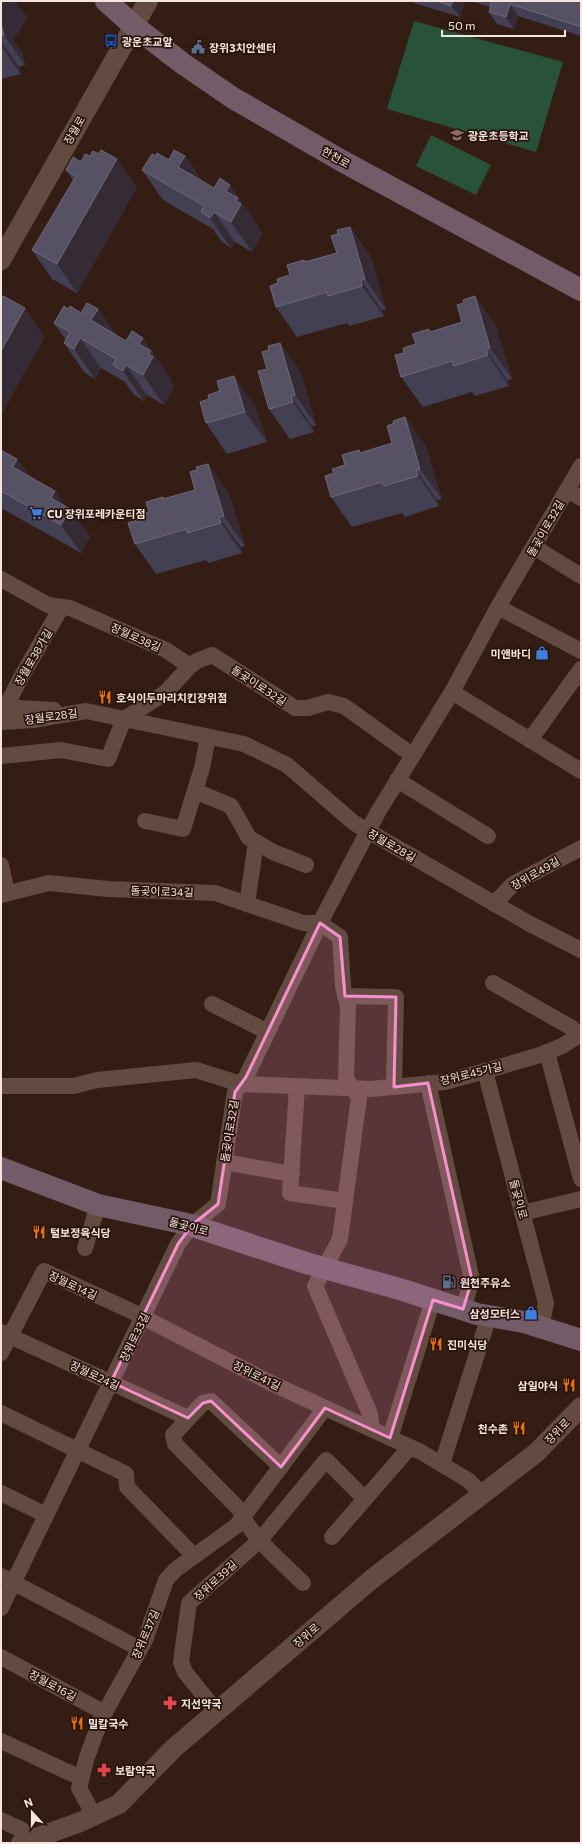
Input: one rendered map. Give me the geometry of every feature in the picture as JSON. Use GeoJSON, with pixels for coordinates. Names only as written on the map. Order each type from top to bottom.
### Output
{"type":"FeatureCollection","features":[{"type":"Feature","properties":{"kind":"main road","name":"한천로"},"geometry":{"type":"LineString","coordinates":[[106,1],[134,26],[182,63],[233,98],[342,161],[580,288]]}},
{"type":"Feature","properties":{"kind":"main road","name":"돌곶이로"},"geometry":{"type":"LineString","coordinates":[[1,1168],[98,1205],[192,1225],[324,1268],[463,1309],[489,1316],[524,1322],[581,1340]]}},
{"type":"Feature","properties":{"kind":"street","name":"장월로"},"geometry":{"type":"LineString","coordinates":[[1,260],[148,1]]}},
{"type":"Feature","properties":{"kind":"street","name":"돌곶이로32길"},"geometry":{"type":"LineString","coordinates":[[192,1225],[218,1204],[235,1092],[246,1077],[320,923],[397,780],[452,692],[498,606],[581,466]]}},
{"type":"Feature","properties":{"kind":"street","name":"돌곶이로32길"},"geometry":{"type":"LineString","coordinates":[[567,490],[581,498]]}},
{"type":"Feature","properties":{"kind":"street"},"geometry":{"type":"LineString","coordinates":[[534,547],[581,576]]}},
{"type":"Feature","properties":{"kind":"street","name":"장월로38길"},"geometry":{"type":"LineString","coordinates":[[1,579],[48,605],[70,608],[166,650],[190,666]]}},
{"type":"Feature","properties":{"kind":"street"},"geometry":{"type":"LineString","coordinates":[[498,606],[581,651]]}},
{"type":"Feature","properties":{"kind":"street","name":"장월로38가길"},"geometry":{"type":"LineString","coordinates":[[3,712],[20,679],[62,608]]}},
{"type":"Feature","properties":{"kind":"street","name":"돌곶이로32길"},"geometry":{"type":"LineString","coordinates":[[190,666],[197,661],[212,655],[295,708],[308,708],[328,702],[344,706],[412,755]]}},
{"type":"Feature","properties":{"kind":"street"},"geometry":{"type":"LineString","coordinates":[[1,756],[61,750],[108,759],[124,719],[165,694],[190,666]]}},
{"type":"Feature","properties":{"kind":"street"},"geometry":{"type":"LineString","coordinates":[[530,740],[581,669]]}},
{"type":"Feature","properties":{"kind":"street"},"geometry":{"type":"LineString","coordinates":[[452,692],[581,771]]}},
{"type":"Feature","properties":{"kind":"street","name":"장월로28길"},"geometry":{"type":"LineString","coordinates":[[3,712],[32,720],[86,711],[244,744],[287,766],[354,823],[494,904],[581,950]]}},
{"type":"Feature","properties":{"kind":"street"},"geometry":{"type":"LineString","coordinates":[[145,821],[183,829],[202,768],[208,737]]}},
{"type":"Feature","properties":{"kind":"street"},"geometry":{"type":"LineString","coordinates":[[397,780],[488,836]]}},
{"type":"Feature","properties":{"kind":"street"},"geometry":{"type":"LineString","coordinates":[[195,791],[231,806],[249,838],[273,852],[306,865]]}},
{"type":"Feature","properties":{"kind":"street"},"geometry":{"type":"LineString","coordinates":[[247,904],[256,842]]}},
{"type":"Feature","properties":{"kind":"street","name":"장위로49길"},"geometry":{"type":"LineString","coordinates":[[494,904],[513,884],[581,848]]}},
{"type":"Feature","properties":{"kind":"street"},"geometry":{"type":"LineString","coordinates":[[1,864],[4,894]]}},
{"type":"Feature","properties":{"kind":"street","name":"돌곶이로34길"},"geometry":{"type":"LineString","coordinates":[[4,894],[49,884],[108,889],[214,893],[303,923],[320,923]]}},
{"type":"Feature","properties":{"kind":"street"},"geometry":{"type":"LineString","coordinates":[[320,923],[340,937],[343,986],[348,1007],[346,1079],[359,1097],[340,1239],[315,1286],[370,1414],[372,1430]]}},
{"type":"Feature","properties":{"kind":"street","name":"장위로45가길"},"geometry":{"type":"LineString","coordinates":[[241,1084],[371,1089],[445,1082],[547,1052],[580,1035],[572,1028],[493,983]]}},
{"type":"Feature","properties":{"kind":"street"},"geometry":{"type":"LineString","coordinates":[[346,996],[396,997],[394,1087]]}},
{"type":"Feature","properties":{"kind":"street"},"geometry":{"type":"LineString","coordinates":[[212,1004],[268,1032]]}},
{"type":"Feature","properties":{"kind":"street"},"geometry":{"type":"LineString","coordinates":[[547,1052],[581,1179]]}},
{"type":"Feature","properties":{"kind":"street"},"geometry":{"type":"LineString","coordinates":[[1,1086],[74,1086],[97,1080],[196,1070],[241,1084]]}},
{"type":"Feature","properties":{"kind":"street","name":"돌곶이로"},"geometry":{"type":"LineString","coordinates":[[485,1071],[546,1303],[541,1327]]}},
{"type":"Feature","properties":{"kind":"street"},"geometry":{"type":"LineString","coordinates":[[428,1083],[472,1280],[463,1309]]}},
{"type":"Feature","properties":{"kind":"street"},"geometry":{"type":"LineString","coordinates":[[297,1087],[290,1193],[345,1201]]}},
{"type":"Feature","properties":{"kind":"street"},"geometry":{"type":"LineString","coordinates":[[224,1162],[292,1174]]}},
{"type":"Feature","properties":{"kind":"street"},"geometry":{"type":"LineString","coordinates":[[522,1213],[581,1199]]}},
{"type":"Feature","properties":{"kind":"street"},"geometry":{"type":"LineString","coordinates":[[85,1248],[98,1205]]}},
{"type":"Feature","properties":{"kind":"street","name":"장위로33길"},"geometry":{"type":"LineString","coordinates":[[1,1608],[7,1579],[46,1515],[178,1244],[192,1225]]}},
{"type":"Feature","properties":{"kind":"street","name":"장월로14길"},"geometry":{"type":"LineString","coordinates":[[1,1353],[6,1334],[44,1271],[129,1310],[142,1318]]}},
{"type":"Feature","properties":{"kind":"street"},"geometry":{"type":"LineString","coordinates":[[390,1438],[433,1300]]}},
{"type":"Feature","properties":{"kind":"street"},"geometry":{"type":"LineString","coordinates":[[442,1464],[489,1316]]}},
{"type":"Feature","properties":{"kind":"street","name":"장위로41길"},"geometry":{"type":"LineString","coordinates":[[142,1318],[325,1408],[410,1447],[468,1480],[482,1494]]}},
{"type":"Feature","properties":{"kind":"street","name":"장월로24길"},"geometry":{"type":"LineString","coordinates":[[6,1334],[188,1418]]}},
{"type":"Feature","properties":{"kind":"street"},"geometry":{"type":"LineString","coordinates":[[281,1467],[211,1401],[203,1403],[173,1435],[175,1444],[240,1510],[242,1518],[260,1540],[303,1583]]}},
{"type":"Feature","properties":{"kind":"street","name":"장위로"},"geometry":{"type":"LineString","coordinates":[[25,1842],[94,1816],[119,1804],[174,1748],[372,1579],[536,1453],[581,1407]]}},
{"type":"Feature","properties":{"kind":"street","name":"장위로37길"},"geometry":{"type":"LineString","coordinates":[[94,1816],[79,1788],[87,1757],[105,1713],[140,1649],[166,1580],[175,1570],[236,1526],[325,1408]]}},
{"type":"Feature","properties":{"kind":"street"},"geometry":{"type":"LineString","coordinates":[[1,1413],[126,1474],[127,1487],[194,1556]]}},
{"type":"Feature","properties":{"kind":"street"},"geometry":{"type":"LineString","coordinates":[[332,1537],[410,1447]]}},
{"type":"Feature","properties":{"kind":"street","name":"장위로39길"},"geometry":{"type":"LineString","coordinates":[[218,1712],[185,1672],[182,1662],[189,1603],[260,1540],[326,1460],[365,1499]]}},
{"type":"Feature","properties":{"kind":"street"},"geometry":{"type":"LineString","coordinates":[[1,1493],[46,1515]]}},
{"type":"Feature","properties":{"kind":"street"},"geometry":{"type":"LineString","coordinates":[[7,1579],[140,1649]]}},
{"type":"Feature","properties":{"kind":"street","name":"장월로16길"},"geometry":{"type":"LineString","coordinates":[[1,1657],[105,1713]]}},
{"type":"Feature","properties":{"kind":"street"},"geometry":{"type":"LineString","coordinates":[[1,1741],[81,1778]]}},
{"type":"Feature","properties":{"kind":"street"},"geometry":{"type":"LineString","coordinates":[[1,1820],[22,1830],[25,1842]]}},
{"type":"Feature","properties":{"kind":"highlighted area"},"geometry":{"type":"Polygon","coordinates":[[[320,923],[340,937],[345,996],[396,997],[394,1087],[428,1083],[472,1280],[463,1309],[433,1300],[390,1438],[325,1408],[281,1467],[211,1401],[203,1403],[188,1418],[111,1382],[178,1244],[192,1225],[218,1204],[235,1092],[246,1077],[320,923]]]}},
{"type":"Feature","properties":{"kind":"green space"},"geometry":{"type":"Polygon","coordinates":[[[414,21],[563,62],[536,152],[387,109],[414,21]]]}},
{"type":"Feature","properties":{"kind":"green space"},"geometry":{"type":"Polygon","coordinates":[[[431,135],[491,165],[476,195],[416,166],[431,135]]]}},
{"type":"Feature","properties":{"kind":"building"},"geometry":{"type":"Polygon","coordinates":[[[436,1],[453,1],[451,6],[436,1]]]}},
{"type":"Feature","properties":{"kind":"building"},"geometry":{"type":"Polygon","coordinates":[[[492,1],[581,1],[581,27],[510,4],[506,17],[489,12],[492,1]]]}},
{"type":"Feature","properties":{"kind":"building"},"geometry":{"type":"Polygon","coordinates":[[[1,23],[4,35],[1,36],[1,23]]]}},
{"type":"Feature","properties":{"kind":"building"},"geometry":{"type":"Polygon","coordinates":[[[101,150],[117,159],[57,264],[32,250],[76,176],[66,170],[73,157],[81,162],[85,154],[90,156],[93,151],[99,154],[101,150]]]}},
{"type":"Feature","properties":{"kind":"building"},"geometry":{"type":"Polygon","coordinates":[[[174,150],[185,156],[178,167],[214,188],[220,178],[230,185],[226,191],[238,198],[236,201],[241,204],[231,222],[214,212],[210,218],[201,212],[204,206],[142,170],[152,154],[156,156],[157,153],[169,160],[174,150]]]}},
{"type":"Feature","properties":{"kind":"building"},"geometry":{"type":"Polygon","coordinates":[[[350,227],[365,279],[361,280],[362,286],[328,296],[327,292],[276,307],[270,286],[278,283],[277,279],[290,275],[287,265],[304,260],[305,262],[337,253],[331,236],[338,234],[337,230],[350,227]]]}},
{"type":"Feature","properties":{"kind":"building"},"geometry":{"type":"Polygon","coordinates":[[[3,296],[25,308],[1,351],[1,300],[3,296]]]}},
{"type":"Feature","properties":{"kind":"building"},"geometry":{"type":"Polygon","coordinates":[[[475,296],[490,348],[486,349],[488,355],[454,366],[452,361],[401,377],[395,355],[404,353],[403,348],[416,344],[412,334],[429,329],[430,332],[462,322],[457,305],[464,303],[463,300],[475,296]]]}},
{"type":"Feature","properties":{"kind":"building"},"geometry":{"type":"Polygon","coordinates":[[[87,303],[98,309],[91,320],[126,341],[132,331],[143,338],[139,344],[151,351],[149,354],[153,357],[143,375],[126,365],[123,371],[113,365],[116,359],[80,338],[74,349],[64,343],[70,332],[54,323],[64,306],[68,309],[70,306],[81,313],[87,303]]]}},
{"type":"Feature","properties":{"kind":"building"},"geometry":{"type":"Polygon","coordinates":[[[280,343],[295,395],[291,396],[293,402],[269,409],[258,371],[267,369],[262,352],[269,350],[268,346],[280,343]]]}},
{"type":"Feature","properties":{"kind":"building"},"geometry":{"type":"Polygon","coordinates":[[[234,376],[245,412],[206,423],[200,402],[209,399],[208,395],[220,391],[217,381],[234,376]]]}},
{"type":"Feature","properties":{"kind":"building"},"geometry":{"type":"Polygon","coordinates":[[[405,417],[420,469],[416,470],[418,476],[384,486],[382,482],[331,497],[325,476],[334,473],[332,469],[345,465],[342,455],[359,450],[360,453],[392,443],[387,426],[394,423],[393,421],[405,417]]]}},
{"type":"Feature","properties":{"kind":"building"},"geometry":{"type":"Polygon","coordinates":[[[1,450],[17,459],[13,467],[55,491],[51,498],[70,509],[61,525],[1,491],[1,450]]]}},
{"type":"Feature","properties":{"kind":"building"},"geometry":{"type":"Polygon","coordinates":[[[208,464],[224,516],[219,517],[221,523],[187,533],[186,529],[135,544],[128,523],[137,520],[136,516],[149,512],[146,502],[195,490],[190,472],[197,470],[196,467],[208,464]]]}},
{"type":"Feature","properties":{"kind":"place","name":"광운초교앞"},"geometry":{"type":"Point","coordinates":[111,41]}},
{"type":"Feature","properties":{"kind":"place","name":"장위3치안센터"},"geometry":{"type":"Point","coordinates":[198,47]}},
{"type":"Feature","properties":{"kind":"place","name":"광운초등학교"},"geometry":{"type":"Point","coordinates":[457,135]}},
{"type":"Feature","properties":{"kind":"place","name":"CU 장위포레카운티점"},"geometry":{"type":"Point","coordinates":[36,513]}},
{"type":"Feature","properties":{"kind":"place","name":"미앤바디"},"geometry":{"type":"Point","coordinates":[542,653]}},
{"type":"Feature","properties":{"kind":"place","name":"호식이두마리치킨장위점"},"geometry":{"type":"Point","coordinates":[105,697]}},
{"type":"Feature","properties":{"kind":"place","name":"털보정육식당"},"geometry":{"type":"Point","coordinates":[39,1232]}},
{"type":"Feature","properties":{"kind":"place","name":"원천주유소"},"geometry":{"type":"Point","coordinates":[449,1282]}},
{"type":"Feature","properties":{"kind":"place","name":"삼성모터스"},"geometry":{"type":"Point","coordinates":[531,1313]}},
{"type":"Feature","properties":{"kind":"place","name":"진미식당"},"geometry":{"type":"Point","coordinates":[436,1344]}},
{"type":"Feature","properties":{"kind":"place","name":"삼일야식"},"geometry":{"type":"Point","coordinates":[569,1385]}},
{"type":"Feature","properties":{"kind":"place","name":"천수촌"},"geometry":{"type":"Point","coordinates":[519,1428]}},
{"type":"Feature","properties":{"kind":"place","name":"지선약국"},"geometry":{"type":"Point","coordinates":[170,1703]}},
{"type":"Feature","properties":{"kind":"place","name":"밀칼국수"},"geometry":{"type":"Point","coordinates":[77,1723]}},
{"type":"Feature","properties":{"kind":"place","name":"보람약국"},"geometry":{"type":"Point","coordinates":[104,1770]}}]}
